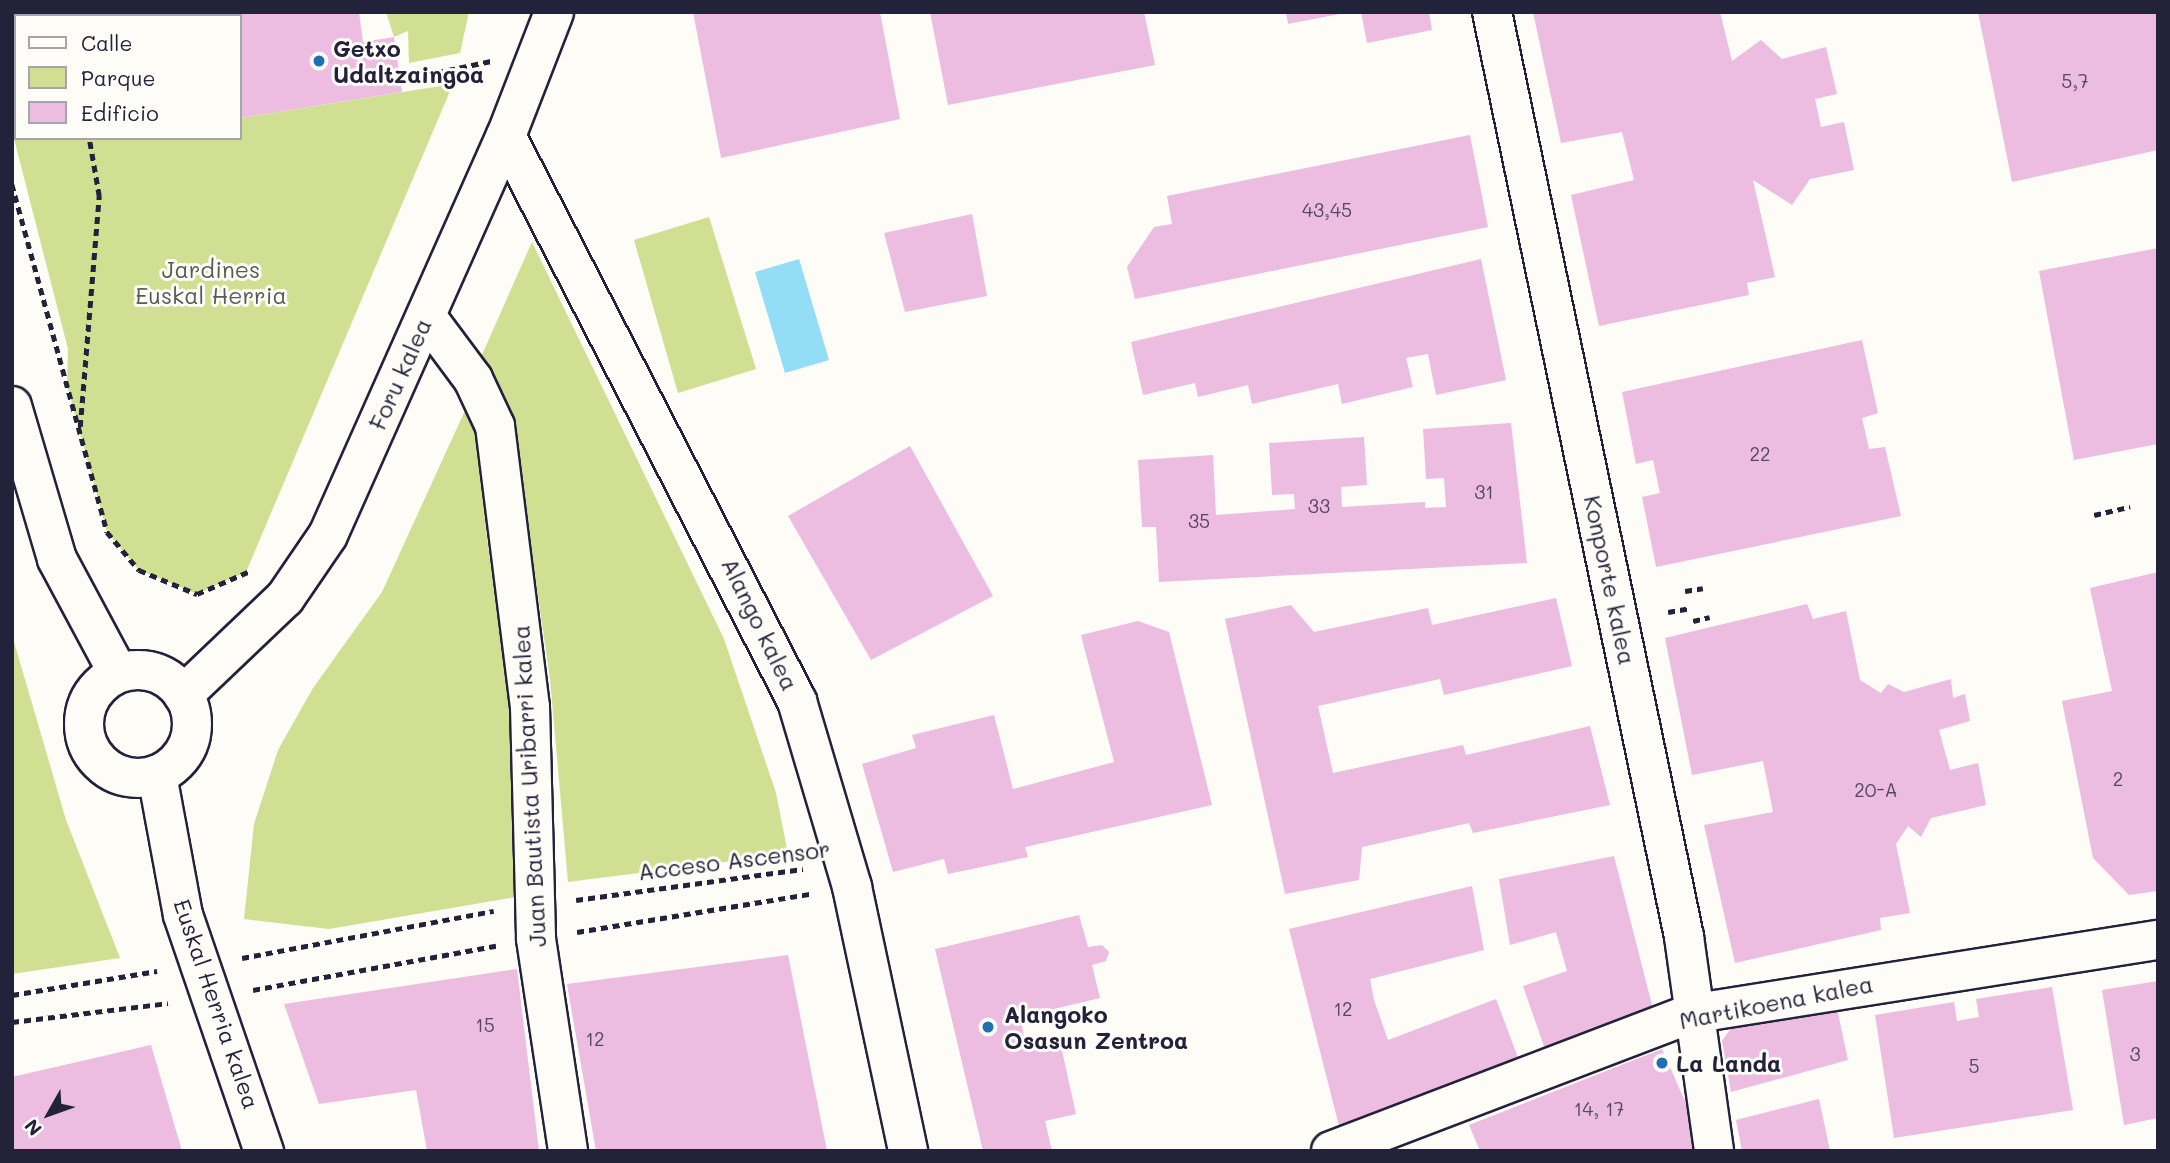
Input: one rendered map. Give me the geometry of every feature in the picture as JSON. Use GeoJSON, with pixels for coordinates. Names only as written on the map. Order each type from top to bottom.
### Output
{"type":"FeatureCollection","features":[{"type":"Feature","properties":{"kind":"street","name":"Foru kalea"},"geometry":{"type":"LineString","coordinates":[[183,695],[277,607],[328,536],[506,136],[554,12]]}},
{"type":"Feature","properties":{"kind":"street","name":"Konporte kalea"},"geometry":{"type":"LineString","coordinates":[[1492,12],[1684,937],[1690,1014],[1714,1151]]}},
{"type":"Feature","properties":{"kind":"street","name":"Alango kalea"},"geometry":{"type":"LineString","coordinates":[[506,136],[797,701],[845,863],[908,1151]]}},
{"type":"Feature","properties":{"kind":"street","name":"Juan Bautista Uribarri kalea"},"geometry":{"type":"LineString","coordinates":[[426,316],[473,380],[495,426],[530,707],[536,939],[568,1151]]}},
{"type":"Feature","properties":{"kind":"street"},"geometry":{"type":"LineString","coordinates":[[12,406],[57,559],[118,673]]}},
{"type":"Feature","properties":{"kind":"street"},"geometry":{"type":"LineString","coordinates":[[152,671],[183,695],[190,738],[172,767],[157,775],[120,776],[91,752],[84,735],[90,698],[118,673],[152,671]]}},
{"type":"Feature","properties":{"kind":"street","name":"Euskal Herria kalea"},"geometry":{"type":"LineString","coordinates":[[157,775],[183,915],[214,998],[264,1151]]}},
{"type":"Feature","properties":{"kind":"street","name":"Martikoena kalea"},"geometry":{"type":"LineString","coordinates":[[1331,1151],[1690,1014],[2158,940]]}},
{"type":"Feature","properties":{"kind":"path"},"geometry":{"type":"LineString","coordinates":[[401,80],[537,56]]}},
{"type":"Feature","properties":{"kind":"path"},"geometry":{"type":"LineString","coordinates":[[79,431],[99,195],[89,140]]}},
{"type":"Feature","properties":{"kind":"path"},"geometry":{"type":"LineString","coordinates":[[12,184],[107,533],[139,570],[197,594],[246,572],[310,561]]}},
{"type":"Feature","properties":{"kind":"path"},"geometry":{"type":"LineString","coordinates":[[2094,514],[2130,507]]}},
{"type":"Feature","properties":{"kind":"path"},"geometry":{"type":"LineString","coordinates":[[1685,591],[1703,589]]}},
{"type":"Feature","properties":{"kind":"path"},"geometry":{"type":"LineString","coordinates":[[1668,612],[1690,608]]}},
{"type":"Feature","properties":{"kind":"path"},"geometry":{"type":"LineString","coordinates":[[1693,621],[1710,617]]}},
{"type":"Feature","properties":{"kind":"path","name":"Acceso Ascensor"},"geometry":{"type":"LineString","coordinates":[[628,891],[845,863]]}},
{"type":"Feature","properties":{"kind":"path"},"geometry":{"type":"LineString","coordinates":[[313,947],[482,912]]}},
{"type":"Feature","properties":{"kind":"path"},"geometry":{"type":"LineString","coordinates":[[12,995],[129,976]]}},
{"type":"Feature","properties":{"kind":"path"},"geometry":{"type":"LineString","coordinates":[[12,1023],[214,998]]}},
{"type":"Feature","properties":{"kind":"green space","name":"Jardines Euskal Herria"},"geometry":{"type":"Polygon","coordinates":[[[12,12],[81,14],[14,14],[14,139],[12,12]]]}},
{"type":"Feature","properties":{"kind":"green space"},"geometry":{"type":"Polygon","coordinates":[[[386,12],[469,12],[460,53],[409,63],[408,31],[394,37],[386,12]]]}},
{"type":"Feature","properties":{"kind":"green space","name":"Jardines Euskal Herria"},"geometry":{"type":"Polygon","coordinates":[[[453,84],[246,572],[197,594],[139,570],[107,532],[67,385],[68,349],[14,140],[242,140],[242,118],[453,84]]]}},
{"type":"Feature","properties":{"kind":"green space"},"geometry":{"type":"Polygon","coordinates":[[[709,217],[756,369],[678,393],[634,240],[709,217]]]}},
{"type":"Feature","properties":{"kind":"green space"},"geometry":{"type":"Polygon","coordinates":[[[532,242],[724,639],[776,793],[788,854],[568,882],[550,679],[521,477],[481,357],[532,242]]]}},
{"type":"Feature","properties":{"kind":"green space"},"geometry":{"type":"Polygon","coordinates":[[[468,404],[482,456],[487,539],[539,893],[329,929],[244,919],[254,824],[278,750],[313,688],[382,592],[468,404]]]}},
{"type":"Feature","properties":{"kind":"green space"},"geometry":{"type":"Polygon","coordinates":[[[12,635],[66,820],[120,958],[12,974],[12,635]]]}},
{"type":"Feature","properties":{"kind":"water"},"geometry":{"type":"Polygon","coordinates":[[[799,259],[829,360],[785,373],[755,272],[799,259]]]}},
{"type":"Feature","properties":{"kind":"building","name":"Getxo Udaltzaingoa"},"geometry":{"type":"Polygon","coordinates":[[[149,12],[359,12],[363,42],[394,37],[402,92],[242,118],[242,14],[149,12]]]}},
{"type":"Feature","properties":{"kind":"building"},"geometry":{"type":"Polygon","coordinates":[[[693,12],[880,12],[900,119],[721,158],[693,12]]]}},
{"type":"Feature","properties":{"kind":"building"},"geometry":{"type":"Polygon","coordinates":[[[930,12],[1144,12],[1155,65],[948,105],[930,12]]]}},
{"type":"Feature","properties":{"kind":"building"},"geometry":{"type":"Polygon","coordinates":[[[1286,12],[1340,12],[1340,14],[1288,24],[1286,12]]]}},
{"type":"Feature","properties":{"kind":"building"},"geometry":{"type":"Polygon","coordinates":[[[1361,12],[1429,12],[1432,30],[1367,43],[1361,12]]]}},
{"type":"Feature","properties":{"kind":"building"},"geometry":{"type":"Polygon","coordinates":[[[1533,12],[1720,12],[1732,61],[1761,40],[1782,59],[1826,47],[1837,94],[1815,99],[1821,127],[1844,122],[1854,170],[1810,179],[1792,205],[1753,180],[1775,277],[1747,283],[1749,295],[1599,326],[1571,195],[1634,180],[1622,132],[1561,143],[1533,12]]]}},
{"type":"Feature","properties":{"kind":"building"},"geometry":{"type":"Polygon","coordinates":[[[1978,12],[2158,12],[2158,150],[2012,182],[1978,12]]]}},
{"type":"Feature","properties":{"kind":"building"},"geometry":{"type":"Polygon","coordinates":[[[1470,135],[1488,227],[1135,299],[1127,267],[1154,227],[1172,224],[1167,196],[1470,135]]]}},
{"type":"Feature","properties":{"kind":"building"},"geometry":{"type":"Polygon","coordinates":[[[972,214],[987,296],[905,312],[884,233],[972,214]]]}},
{"type":"Feature","properties":{"kind":"building"},"geometry":{"type":"Polygon","coordinates":[[[2158,248],[2158,444],[2074,460],[2039,271],[2158,248]]]}},
{"type":"Feature","properties":{"kind":"building"},"geometry":{"type":"Polygon","coordinates":[[[1481,259],[1506,380],[1436,395],[1428,354],[1406,358],[1413,387],[1342,404],[1338,384],[1252,404],[1248,385],[1198,397],[1195,383],[1143,395],[1131,342],[1481,259]]]}},
{"type":"Feature","properties":{"kind":"building"},"geometry":{"type":"Polygon","coordinates":[[[1862,340],[1878,413],[1862,418],[1869,449],[1885,447],[1901,516],[1656,567],[1642,497],[1660,493],[1653,460],[1636,464],[1622,392],[1862,340]]]}},
{"type":"Feature","properties":{"kind":"building"},"geometry":{"type":"Polygon","coordinates":[[[1511,423],[1527,563],[1159,582],[1156,527],[1142,527],[1138,460],[1213,455],[1216,515],[1295,509],[1294,494],[1272,495],[1269,443],[1364,437],[1367,485],[1341,487],[1342,507],[1425,502],[1425,508],[1446,507],[1444,478],[1426,479],[1423,429],[1511,423]]]}},
{"type":"Feature","properties":{"kind":"building"},"geometry":{"type":"Polygon","coordinates":[[[910,446],[993,596],[871,660],[788,516],[910,446]]]}},
{"type":"Feature","properties":{"kind":"building"},"geometry":{"type":"Polygon","coordinates":[[[2158,572],[2158,891],[2129,895],[2093,858],[2062,701],[2112,691],[2090,588],[2158,572]]]}},
{"type":"Feature","properties":{"kind":"building"},"geometry":{"type":"Polygon","coordinates":[[[1556,598],[1572,666],[1444,695],[1440,679],[1318,706],[1333,773],[1463,745],[1466,755],[1590,726],[1610,805],[1473,833],[1469,823],[1362,847],[1359,880],[1285,894],[1225,619],[1291,605],[1314,632],[1428,608],[1432,625],[1556,598]]]}},
{"type":"Feature","properties":{"kind":"building"},"geometry":{"type":"Polygon","coordinates":[[[1807,604],[1813,619],[1846,611],[1860,680],[1881,693],[1888,684],[1904,692],[1951,679],[1953,698],[1965,694],[1970,721],[1939,730],[1950,770],[1978,763],[1986,805],[1931,818],[1921,837],[1908,826],[1896,844],[1910,913],[1880,918],[1881,930],[1735,963],[1704,825],[1773,812],[1763,761],[1692,775],[1665,638],[1807,604]]]}},
{"type":"Feature","properties":{"kind":"building"},"geometry":{"type":"Polygon","coordinates":[[[1138,621],[1169,632],[1212,805],[1025,847],[1028,857],[948,874],[944,859],[893,872],[862,764],[916,748],[912,735],[994,715],[1013,789],[1114,762],[1081,635],[1138,621]]]}},
{"type":"Feature","properties":{"kind":"building"},"geometry":{"type":"Polygon","coordinates":[[[1614,856],[1654,1013],[1547,1055],[1523,986],[1567,971],[1556,932],[1510,945],[1499,879],[1614,856]]]}},
{"type":"Feature","properties":{"kind":"building"},"geometry":{"type":"Polygon","coordinates":[[[1472,886],[1484,950],[1370,979],[1374,1000],[1388,1040],[1496,999],[1520,1063],[1340,1130],[1289,929],[1472,886]]]}},
{"type":"Feature","properties":{"kind":"building","name":"Alangoko Osasun Zentroa"},"geometry":{"type":"Polygon","coordinates":[[[1079,915],[1088,947],[1102,945],[1109,952],[1106,961],[1092,965],[1100,998],[1020,1017],[1026,1046],[1059,1037],[1076,1114],[1045,1121],[1052,1151],[983,1151],[935,949],[1079,915]]]}},
{"type":"Feature","properties":{"kind":"building"},"geometry":{"type":"Polygon","coordinates":[[[788,955],[827,1151],[596,1151],[567,984],[788,955]]]}},
{"type":"Feature","properties":{"kind":"building"},"geometry":{"type":"Polygon","coordinates":[[[517,969],[539,1151],[427,1151],[416,1090],[319,1104],[284,1004],[517,969]]]}},
{"type":"Feature","properties":{"kind":"building"},"geometry":{"type":"Polygon","coordinates":[[[2158,981],[2158,1118],[2124,1125],[2102,990],[2158,981]]]}},
{"type":"Feature","properties":{"kind":"building"},"geometry":{"type":"Polygon","coordinates":[[[2052,987],[2073,1110],[1894,1138],[1875,1015],[1954,1002],[1957,1021],[1979,1017],[1976,999],[2052,987]]]}},
{"type":"Feature","properties":{"kind":"building"},"geometry":{"type":"Polygon","coordinates":[[[1836,1004],[1848,1060],[1731,1092],[1722,1041],[1731,1028],[1743,1019],[1836,1004]]]}},
{"type":"Feature","properties":{"kind":"building"},"geometry":{"type":"Polygon","coordinates":[[[151,1045],[182,1151],[12,1151],[12,1077],[151,1045]]]}},
{"type":"Feature","properties":{"kind":"building"},"geometry":{"type":"Polygon","coordinates":[[[1662,1049],[1702,1140],[1692,1151],[1480,1151],[1469,1125],[1662,1049]]]}},
{"type":"Feature","properties":{"kind":"building"},"geometry":{"type":"Polygon","coordinates":[[[1819,1099],[1830,1151],[1742,1151],[1736,1120],[1819,1099]]]}},
{"type":"Feature","properties":{"kind":"place","name":"Getxo Udaltzaingoa"},"geometry":{"type":"Point","coordinates":[319,61]}},
{"type":"Feature","properties":{"kind":"place","name":"Alangoko Osasun Zentroa"},"geometry":{"type":"Point","coordinates":[988,1027]}},
{"type":"Feature","properties":{"kind":"place","name":"La Landa"},"geometry":{"type":"Point","coordinates":[1662,1063]}}]}
